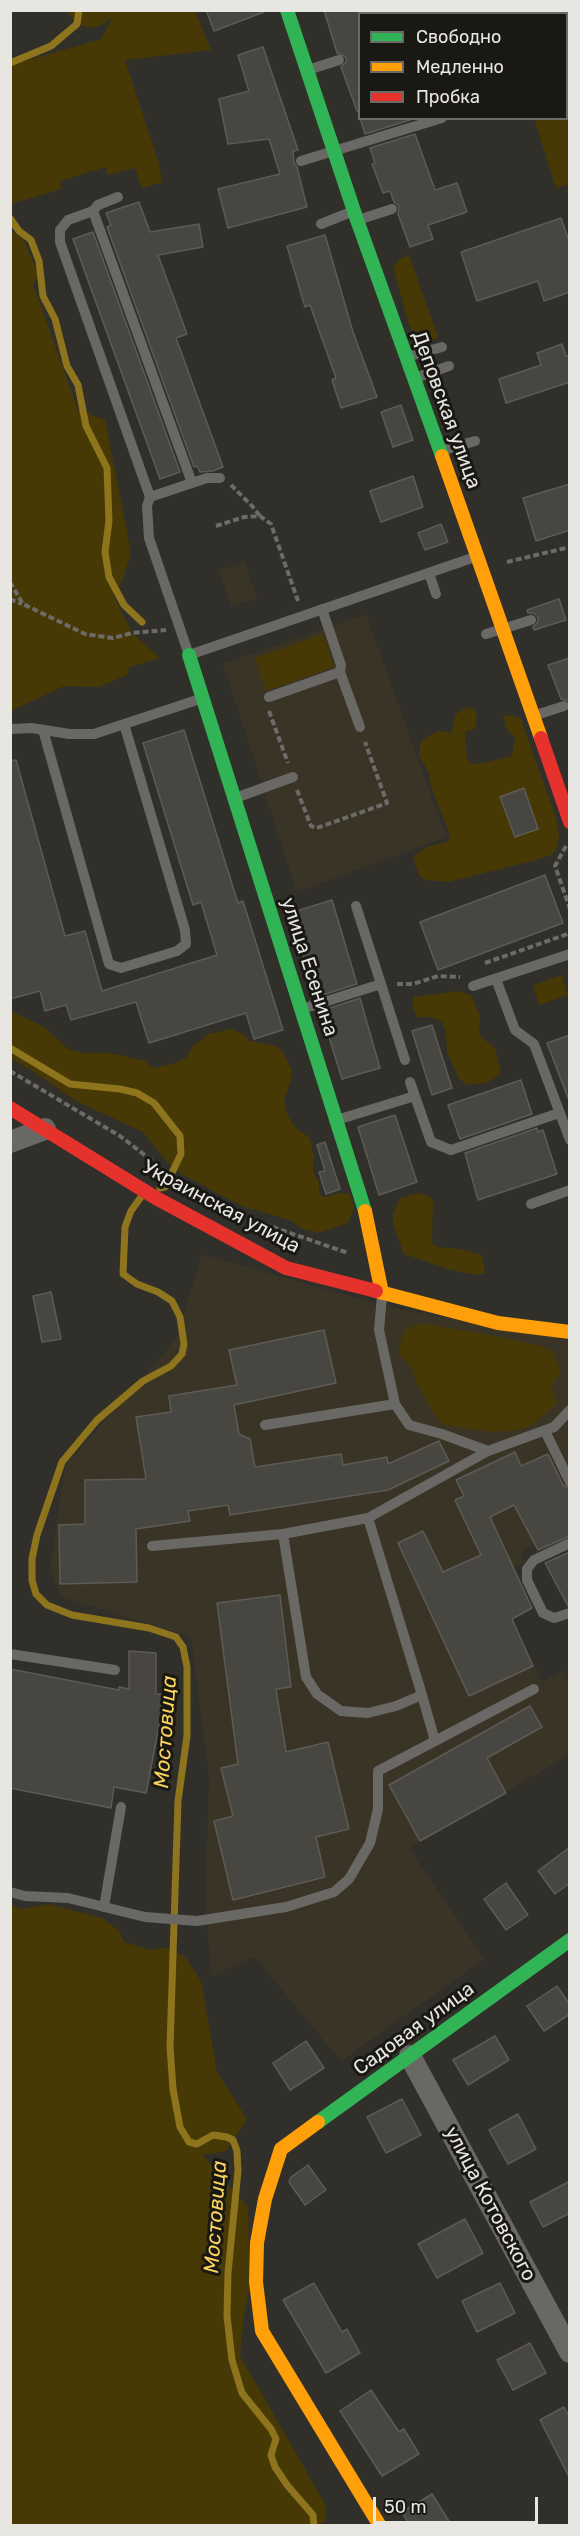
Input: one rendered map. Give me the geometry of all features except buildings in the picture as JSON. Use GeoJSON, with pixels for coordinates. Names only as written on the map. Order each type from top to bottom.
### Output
{"type":"FeatureCollection","features":[{"type":"Feature","properties":{"kind":"street","name":"Деповская улица"},"geometry":{"type":"LineString","coordinates":[[291,11],[307,70],[355,216],[414,378],[417,408],[423,425],[440,451],[481,562],[533,716],[563,784],[570,822]]}},
{"type":"Feature","properties":{"kind":"street","name":"улица Есенина"},"geometry":{"type":"LineString","coordinates":[[189,655],[366,1213],[382,1293]]}},
{"type":"Feature","properties":{"kind":"street","name":"Украинская улица"},"geometry":{"type":"LineString","coordinates":[[10,1107],[156,1198],[286,1268],[498,1323],[570,1332]]}},
{"type":"Feature","properties":{"kind":"street"},"geometry":{"type":"LineString","coordinates":[[10,1142],[45,1129]]}},
{"type":"Feature","properties":{"kind":"street","name":"Садовая улица"},"geometry":{"type":"LineString","coordinates":[[380,2526],[262,2331],[256,2282],[257,2243],[265,2199],[281,2149],[570,1940]]}},
{"type":"Feature","properties":{"kind":"street","name":"улица Котовского"},"geometry":{"type":"LineString","coordinates":[[410,2056],[570,2352]]}},
{"type":"Feature","properties":{"kind":"lane"},"geometry":{"type":"LineString","coordinates":[[307,70],[339,60]]}},
{"type":"Feature","properties":{"kind":"lane"},"geometry":{"type":"LineString","coordinates":[[301,161],[435,120]]}},
{"type":"Feature","properties":{"kind":"lane"},"geometry":{"type":"LineString","coordinates":[[118,197],[98,205],[93,211],[68,220],[60,230],[60,242],[150,497],[147,506],[149,538],[189,655],[429,573],[481,562]]}},
{"type":"Feature","properties":{"kind":"lane"},"geometry":{"type":"LineString","coordinates":[[321,224],[392,209]]}},
{"type":"Feature","properties":{"kind":"lane"},"geometry":{"type":"LineString","coordinates":[[93,211],[192,483]]}},
{"type":"Feature","properties":{"kind":"lane"},"geometry":{"type":"LineString","coordinates":[[406,357],[442,347]]}},
{"type":"Feature","properties":{"kind":"lane"},"geometry":{"type":"LineString","coordinates":[[414,378],[449,366]]}},
{"type":"Feature","properties":{"kind":"lane"},"geometry":{"type":"LineString","coordinates":[[440,451],[475,441]]}},
{"type":"Feature","properties":{"kind":"lane"},"geometry":{"type":"LineString","coordinates":[[150,497],[207,478],[220,478]]}},
{"type":"Feature","properties":{"kind":"lane"},"geometry":{"type":"LineString","coordinates":[[429,573],[436,594]]}},
{"type":"Feature","properties":{"kind":"lane"},"geometry":{"type":"LineString","coordinates":[[322,609],[341,665],[340,672],[360,727]]}},
{"type":"Feature","properties":{"kind":"lane"},"geometry":{"type":"LineString","coordinates":[[486,634],[531,620]]}},
{"type":"Feature","properties":{"kind":"lane"},"geometry":{"type":"LineString","coordinates":[[269,697],[340,672]]}},
{"type":"Feature","properties":{"kind":"lane"},"geometry":{"type":"LineString","coordinates":[[10,729],[43,730],[69,735],[94,734],[203,698]]}},
{"type":"Feature","properties":{"kind":"lane"},"geometry":{"type":"LineString","coordinates":[[533,716],[564,706]]}},
{"type":"Feature","properties":{"kind":"lane"},"geometry":{"type":"LineString","coordinates":[[43,730],[109,964],[121,968],[177,951],[186,944],[185,930],[124,724]]}},
{"type":"Feature","properties":{"kind":"lane"},"geometry":{"type":"LineString","coordinates":[[235,798],[292,777]]}},
{"type":"Feature","properties":{"kind":"lane"},"geometry":{"type":"LineString","coordinates":[[356,906],[405,1060]]}},
{"type":"Feature","properties":{"kind":"lane"},"geometry":{"type":"LineString","coordinates":[[471,982],[496,979],[570,954]]}},
{"type":"Feature","properties":{"kind":"lane"},"geometry":{"type":"LineString","coordinates":[[496,979],[515,1030],[534,1044],[570,1140]]}},
{"type":"Feature","properties":{"kind":"lane"},"geometry":{"type":"LineString","coordinates":[[302,1008],[381,984]]}},
{"type":"Feature","properties":{"kind":"lane"},"geometry":{"type":"LineString","coordinates":[[410,1082],[431,1142],[451,1150],[560,1113]]}},
{"type":"Feature","properties":{"kind":"lane"},"geometry":{"type":"LineString","coordinates":[[337,1120],[415,1096]]}},
{"type":"Feature","properties":{"kind":"lane"},"geometry":{"type":"LineString","coordinates":[[531,1204],[570,1190]]}},
{"type":"Feature","properties":{"kind":"lane"},"geometry":{"type":"LineString","coordinates":[[382,1293],[379,1330],[395,1404],[409,1425],[488,1451]]}},
{"type":"Feature","properties":{"kind":"lane"},"geometry":{"type":"LineString","coordinates":[[265,1425],[395,1404]]}},
{"type":"Feature","properties":{"kind":"lane"},"geometry":{"type":"LineString","coordinates":[[152,1546],[283,1534],[368,1518],[488,1451],[554,1427],[570,1410]]}},
{"type":"Feature","properties":{"kind":"lane"},"geometry":{"type":"LineString","coordinates":[[545,1431],[570,1482]]}},
{"type":"Feature","properties":{"kind":"lane"},"geometry":{"type":"LineString","coordinates":[[368,1518],[435,1741]]}},
{"type":"Feature","properties":{"kind":"lane"},"geometry":{"type":"LineString","coordinates":[[283,1534],[306,1677],[317,1694],[341,1711],[368,1713],[396,1706],[422,1695]]}},
{"type":"Feature","properties":{"kind":"lane"},"geometry":{"type":"LineString","coordinates":[[570,1543],[534,1560],[526,1569],[527,1580],[543,1613],[554,1618],[570,1613]]}},
{"type":"Feature","properties":{"kind":"lane"},"geometry":{"type":"LineString","coordinates":[[10,1654],[116,1670]]}},
{"type":"Feature","properties":{"kind":"lane"},"geometry":{"type":"LineString","coordinates":[[10,1892],[25,1896],[68,1898],[145,1917],[197,1921],[285,1907],[334,1892],[349,1880],[370,1843],[378,1809],[378,1771],[534,1689]]}},
{"type":"Feature","properties":{"kind":"lane"},"geometry":{"type":"LineString","coordinates":[[104,1907],[121,1807]]}},
{"type":"Feature","properties":{"kind":"path"},"geometry":{"type":"LineString","coordinates":[[220,478],[236,489],[260,516],[271,524],[303,616]]}},
{"type":"Feature","properties":{"kind":"path"},"geometry":{"type":"LineString","coordinates":[[216,526],[244,517],[260,516]]}},
{"type":"Feature","properties":{"kind":"path"},"geometry":{"type":"LineString","coordinates":[[481,562],[570,547]]}},
{"type":"Feature","properties":{"kind":"path"},"geometry":{"type":"LineString","coordinates":[[10,582],[22,604]]}},
{"type":"Feature","properties":{"kind":"path"},"geometry":{"type":"LineString","coordinates":[[10,599],[85,634],[113,638],[132,633],[181,629]]}},
{"type":"Feature","properties":{"kind":"path"},"geometry":{"type":"LineString","coordinates":[[269,697],[265,702],[292,777],[311,826],[317,828],[387,802],[360,727]]}},
{"type":"Feature","properties":{"kind":"path"},"geometry":{"type":"LineString","coordinates":[[570,840],[555,866],[570,909]]}},
{"type":"Feature","properties":{"kind":"path"},"geometry":{"type":"LineString","coordinates":[[381,984],[413,984],[438,976],[471,982]]}},
{"type":"Feature","properties":{"kind":"path"},"geometry":{"type":"LineString","coordinates":[[10,1071],[120,1136],[162,1169]]}},
{"type":"Feature","properties":{"kind":"shaded area"},"geometry":{"type":"Polygon","coordinates":[[[116,10],[195,11],[211,50],[125,60],[159,164],[162,182],[142,188],[135,168],[107,175],[106,167],[60,181],[61,189],[11,204],[11,65],[101,39],[113,17],[102,25],[90,28],[77,24],[66,11],[114,11],[114,14],[116,10]]]}},
{"type":"Feature","properties":{"kind":"shaded area"},"geometry":{"type":"Polygon","coordinates":[[[569,11],[569,184],[556,188],[534,120],[568,120],[568,12],[510,12],[569,11]]]}},
{"type":"Feature","properties":{"kind":"shaded area"},"geometry":{"type":"Polygon","coordinates":[[[11,231],[23,239],[39,275],[33,284],[78,410],[105,420],[131,553],[122,581],[113,595],[132,633],[160,658],[129,667],[127,675],[99,687],[64,686],[11,711],[11,231]]]}},
{"type":"Feature","properties":{"kind":"shaded area"},"geometry":{"type":"Polygon","coordinates":[[[409,255],[438,337],[429,343],[422,344],[409,325],[393,267],[401,258],[409,255]]]}},
{"type":"Feature","properties":{"kind":"shaded area"},"geometry":{"type":"Polygon","coordinates":[[[245,562],[257,598],[231,606],[219,570],[245,562]]]}},
{"type":"Feature","properties":{"kind":"shaded area"},"geometry":{"type":"Polygon","coordinates":[[[366,614],[446,837],[297,892],[223,664],[366,614]]]}},
{"type":"Feature","properties":{"kind":"shaded area"},"geometry":{"type":"Polygon","coordinates":[[[323,634],[334,667],[266,691],[255,658],[323,634]]]}},
{"type":"Feature","properties":{"kind":"shaded area"},"geometry":{"type":"Polygon","coordinates":[[[468,707],[475,710],[477,718],[475,728],[465,732],[467,758],[470,764],[512,756],[515,738],[507,730],[503,715],[521,719],[557,821],[559,836],[556,850],[551,855],[536,860],[448,882],[426,880],[419,876],[413,857],[427,847],[447,842],[450,835],[431,786],[429,773],[419,755],[420,744],[425,738],[439,731],[451,733],[456,714],[468,707]]]}},
{"type":"Feature","properties":{"kind":"shaded area"},"geometry":{"type":"Polygon","coordinates":[[[562,975],[568,995],[539,1005],[533,985],[562,975]]]}},
{"type":"Feature","properties":{"kind":"shaded area"},"geometry":{"type":"Polygon","coordinates":[[[457,991],[471,995],[480,1016],[479,1035],[495,1048],[501,1073],[489,1082],[467,1085],[459,1079],[447,1053],[446,1034],[442,1022],[432,1017],[418,1017],[412,1006],[414,997],[457,991]]]}},
{"type":"Feature","properties":{"kind":"shaded area"},"geometry":{"type":"Polygon","coordinates":[[[10,1011],[43,1026],[68,1049],[84,1053],[110,1053],[146,1061],[153,1068],[186,1058],[193,1046],[209,1034],[230,1029],[244,1034],[249,1041],[276,1046],[283,1052],[291,1069],[291,1080],[284,1101],[288,1116],[295,1127],[310,1138],[314,1157],[313,1171],[319,1183],[319,1194],[324,1197],[340,1193],[350,1194],[354,1209],[348,1223],[318,1233],[303,1229],[289,1220],[242,1206],[181,1174],[167,1162],[143,1132],[76,1101],[11,1059],[10,1011]]]}},
{"type":"Feature","properties":{"kind":"shaded area"},"geometry":{"type":"Polygon","coordinates":[[[418,1193],[429,1196],[433,1201],[432,1243],[437,1247],[460,1249],[482,1255],[485,1273],[476,1275],[451,1270],[404,1254],[393,1225],[393,1213],[400,1198],[418,1193]]]}},
{"type":"Feature","properties":{"kind":"shaded area"},"geometry":{"type":"Polygon","coordinates":[[[202,1254],[388,1307],[569,1340],[569,1529],[521,1552],[525,1562],[493,1579],[542,1682],[562,1671],[569,1685],[569,1755],[409,1848],[484,1959],[341,2061],[255,1957],[212,1976],[205,1908],[209,1778],[191,1637],[62,1597],[50,1570],[65,1466],[176,1339],[202,1254]]]}},
{"type":"Feature","properties":{"kind":"shaded area"},"geometry":{"type":"Polygon","coordinates":[[[427,1324],[511,1339],[541,1346],[553,1352],[561,1373],[551,1386],[557,1403],[532,1425],[520,1430],[491,1432],[444,1425],[434,1414],[417,1383],[412,1368],[400,1355],[400,1344],[405,1330],[414,1325],[427,1324]]]}},
{"type":"Feature","properties":{"kind":"shaded area"},"geometry":{"type":"Polygon","coordinates":[[[48,1904],[102,1918],[119,1931],[124,1942],[151,1950],[166,1948],[185,1957],[201,1981],[217,2072],[247,2119],[226,2151],[203,2155],[248,2207],[250,2284],[243,2321],[240,2356],[325,2504],[325,2521],[316,2526],[11,2525],[10,1905],[22,1909],[48,1904]]]}},
{"type":"Feature","properties":{"kind":"waterway"},"geometry":{"type":"LineString","coordinates":[[10,63],[51,46],[77,24],[79,10]]}},
{"type":"Feature","properties":{"kind":"waterway"},"geometry":{"type":"LineString","coordinates":[[10,218],[19,231],[31,240],[39,261],[43,296],[55,319],[67,366],[78,385],[86,426],[107,468],[109,521],[105,552],[109,577],[124,605],[142,622]]}},
{"type":"Feature","properties":{"kind":"waterway","name":"Мостовица"},"geometry":{"type":"LineString","coordinates":[[10,1048],[70,1084],[120,1089],[137,1093],[154,1103],[180,1136],[181,1154],[165,1187],[160,1188]]}},
{"type":"Feature","properties":{"kind":"waterway","name":"Мостовица"},"geometry":{"type":"LineString","coordinates":[[141,1197],[131,1211],[125,1227],[123,1274],[137,1284],[158,1292],[172,1301],[180,1317],[184,1344],[182,1354],[171,1366],[143,1381],[97,1420],[62,1462],[37,1535],[32,1559],[32,1580],[36,1594],[47,1605],[72,1615],[149,1628],[176,1637],[183,1647],[187,1667],[187,1736],[178,1801],[170,2047],[173,2089],[180,2127],[189,2142],[197,2144],[213,2135],[227,2137],[233,2140],[237,2151],[238,2171],[228,2273],[227,2316],[232,2360],[242,2393],[271,2429],[276,2439],[271,2455],[275,2467],[313,2515],[314,2526]]}},
{"type":"Feature","properties":{"kind":"traffic: fast"},"geometry":{"type":"LineString","coordinates":[[287,10],[357,220],[442,456]]}},
{"type":"Feature","properties":{"kind":"traffic: fast"},"geometry":{"type":"LineString","coordinates":[[189,655],[365,1211]]}},
{"type":"Feature","properties":{"kind":"traffic: fast"},"geometry":{"type":"LineString","coordinates":[[318,2122],[570,1940]]}},
{"type":"Feature","properties":{"kind":"traffic: slow"},"geometry":{"type":"LineString","coordinates":[[442,456],[541,738]]}},
{"type":"Feature","properties":{"kind":"traffic: slow"},"geometry":{"type":"LineString","coordinates":[[365,1211],[382,1293]]}},
{"type":"Feature","properties":{"kind":"traffic: slow"},"geometry":{"type":"LineString","coordinates":[[376,1291],[498,1323],[570,1332]]}},
{"type":"Feature","properties":{"kind":"traffic: slow"},"geometry":{"type":"LineString","coordinates":[[318,2122],[281,2149],[265,2199],[257,2243],[256,2282],[262,2331],[380,2526]]}},
{"type":"Feature","properties":{"kind":"traffic: jam"},"geometry":{"type":"LineString","coordinates":[[541,738],[570,822]]}},
{"type":"Feature","properties":{"kind":"traffic: jam"},"geometry":{"type":"LineString","coordinates":[[10,1108],[156,1198],[286,1268],[376,1291]]}}]}
